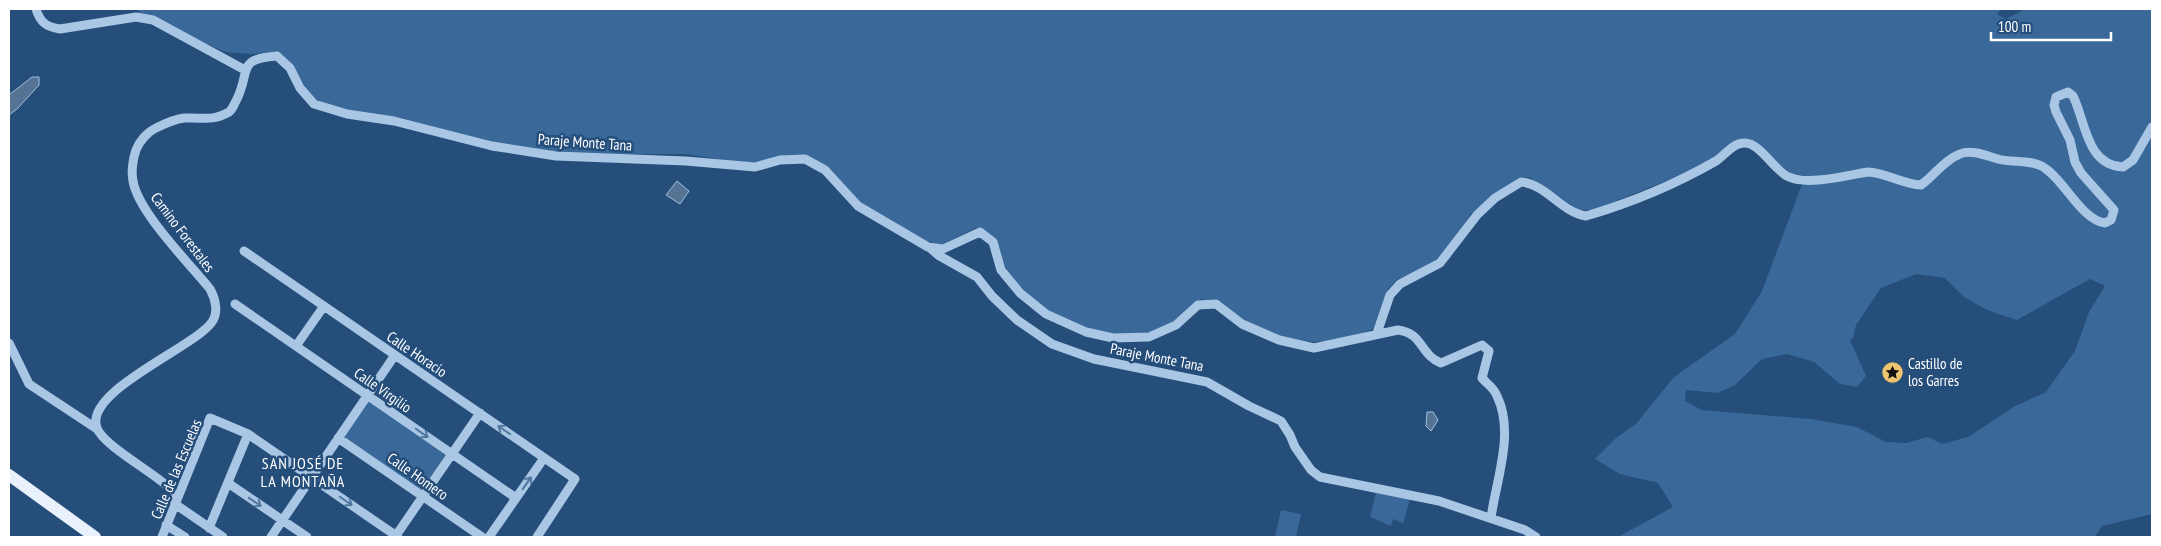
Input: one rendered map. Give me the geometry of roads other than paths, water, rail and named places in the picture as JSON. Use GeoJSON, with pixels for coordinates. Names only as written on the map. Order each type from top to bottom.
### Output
{"type":"FeatureCollection","features":[{"type":"Feature","properties":{"kind":"main road"},"geometry":{"type":"LineString","coordinates":[[9,475],[95,537]]}},
{"type":"Feature","properties":{"kind":"street"},"geometry":{"type":"LineString","coordinates":[[36,9],[39,20],[50,28],[60,29],[136,17],[153,20],[244,70]]}},
{"type":"Feature","properties":{"kind":"street","name":"Paraje Monte Tana"},"geometry":{"type":"LineString","coordinates":[[244,70],[249,62],[262,57],[277,56],[290,68],[300,88],[314,104],[347,114],[394,121],[492,146],[556,156],[686,161],[755,167],[780,160],[805,159],[825,170],[858,206],[978,277],[992,296],[1018,320],[1052,344],[1094,359],[1208,382],[1249,406],[1281,421],[1290,435],[1294,448],[1311,470],[1320,477],[1439,501],[1525,530],[1536,537]]}},
{"type":"Feature","properties":{"kind":"street","name":"Camino Forestales"},"geometry":{"type":"LineString","coordinates":[[97,429],[96,416],[98,411],[116,391],[129,379],[198,336],[213,321],[215,314],[214,297],[210,289],[141,202],[133,181],[134,156],[138,143],[153,129],[183,118],[210,120],[231,111],[244,85],[244,70]]}},
{"type":"Feature","properties":{"kind":"street"},"geometry":{"type":"LineString","coordinates":[[1378,333],[1390,295],[1400,284],[1440,263],[1477,215],[1495,198],[1521,182],[1541,189],[1577,214],[1586,216],[1688,177],[1722,158],[1736,145],[1743,142],[1755,146],[1782,173],[1797,180],[1868,172],[1878,173],[1909,184],[1921,185],[1952,158],[1962,152],[1972,152],[2008,162],[2040,165],[2061,183],[2090,217],[2105,223],[2111,220],[2114,210],[2081,173],[2075,162],[2070,140],[2056,112],[2054,105],[2056,97],[2068,92],[2073,96],[2089,143],[2098,156],[2110,165],[2124,167],[2133,160],[2152,127]]}},
{"type":"Feature","properties":{"kind":"street","name":"Paraje Monte Tana"},"geometry":{"type":"LineString","coordinates":[[928,247],[943,249],[980,232],[994,242],[1001,270],[1020,293],[1046,314],[1086,332],[1113,338],[1149,337],[1176,324],[1198,305],[1216,304],[1242,324],[1279,340],[1314,348],[1398,330],[1412,333],[1433,360],[1441,362],[1482,345],[1489,351],[1482,378],[1496,394],[1501,406],[1504,436],[1491,518]]}},
{"type":"Feature","properties":{"kind":"street","name":"Calle Horacio"},"geometry":{"type":"LineString","coordinates":[[244,251],[575,479],[536,537]]}},
{"type":"Feature","properties":{"kind":"street","name":"Calle Virgilio"},"geometry":{"type":"LineString","coordinates":[[235,304],[516,498]]}},
{"type":"Feature","properties":{"kind":"street"},"geometry":{"type":"LineString","coordinates":[[296,346],[324,306]]}},
{"type":"Feature","properties":{"kind":"street"},"geometry":{"type":"LineString","coordinates":[[9,343],[29,384],[97,429],[107,441],[167,486],[173,494],[175,504],[223,537]]}},
{"type":"Feature","properties":{"kind":"street"},"geometry":{"type":"LineString","coordinates":[[271,537],[395,355]]}},
{"type":"Feature","properties":{"kind":"street"},"geometry":{"type":"LineString","coordinates":[[209,528],[248,434],[396,537],[480,413]]}},
{"type":"Feature","properties":{"kind":"street","name":"Calle de las Escuelas"},"geometry":{"type":"LineString","coordinates":[[162,537],[210,418],[248,434]]}},
{"type":"Feature","properties":{"kind":"street","name":"Calle Homero"},"geometry":{"type":"LineString","coordinates":[[338,438],[482,537]]}},
{"type":"Feature","properties":{"kind":"street"},"geometry":{"type":"LineString","coordinates":[[489,537],[544,458]]}},
{"type":"Feature","properties":{"kind":"street"},"geometry":{"type":"LineString","coordinates":[[228,483],[307,537]]}},
{"type":"Feature","properties":{"kind":"street"},"geometry":{"type":"LineString","coordinates":[[166,525],[185,537]]}},
{"type":"Feature","properties":{"kind":"place","name":"Castillo de los Garres"},"geometry":{"type":"Point","coordinates":[1892,372]}},
{"type":"Feature","properties":{"kind":"district","name":"SAN JOSÉ DE LA MONTAÑA"},"geometry":{"type":"Point","coordinates":[303,472]}}]}
